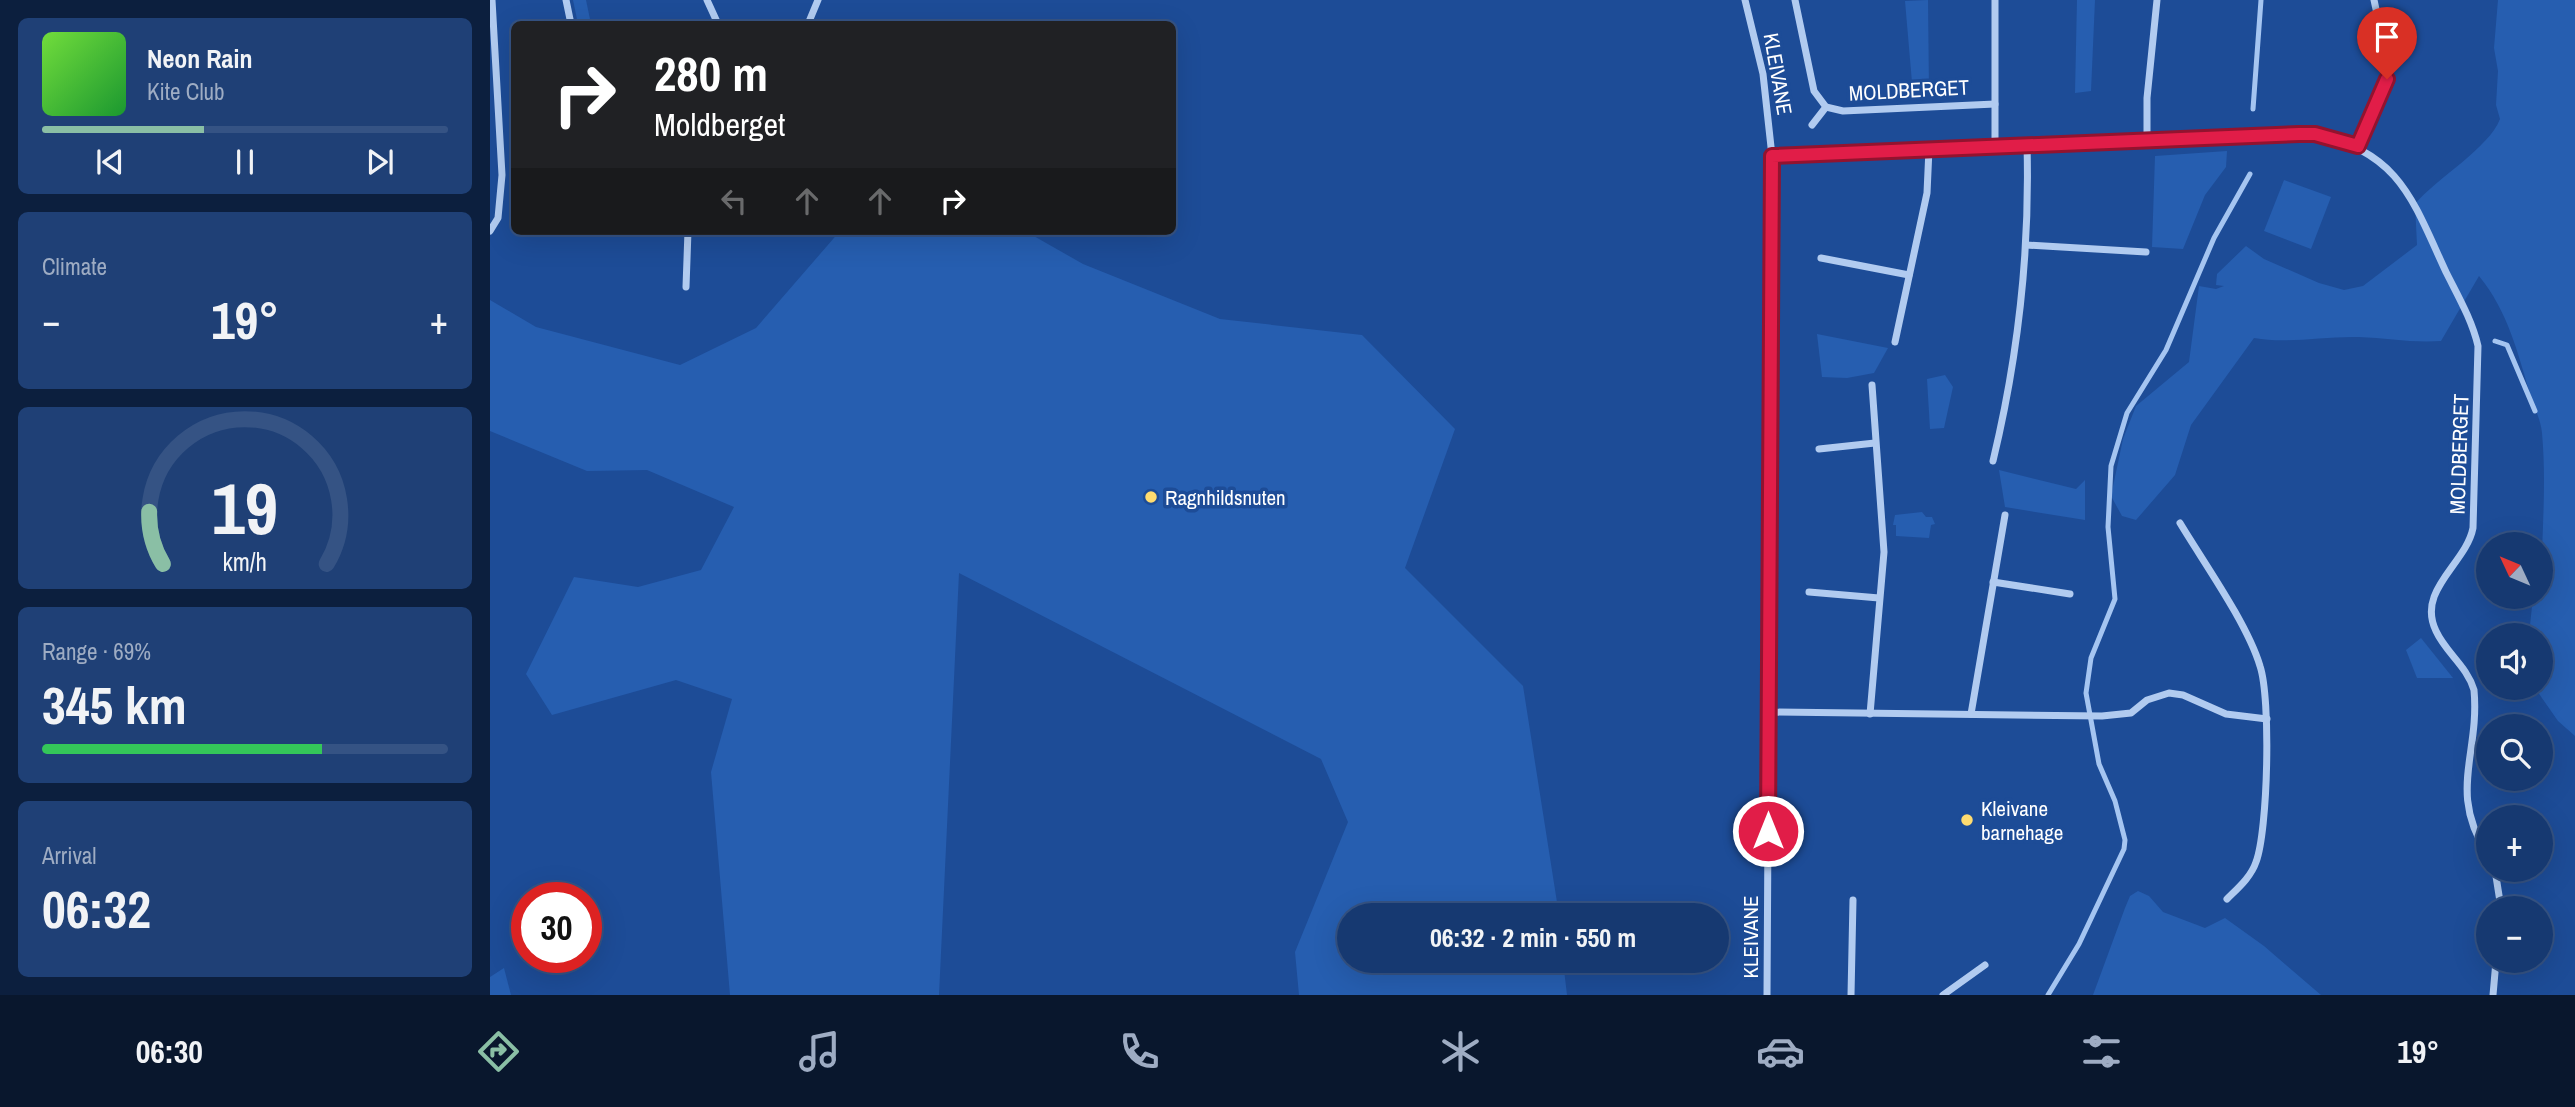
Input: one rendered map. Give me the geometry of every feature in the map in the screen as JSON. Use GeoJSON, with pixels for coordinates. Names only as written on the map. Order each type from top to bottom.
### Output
{"type":"FeatureCollection","features":[{"type":"Feature","properties":{"kind":"street"},"geometry":{"type":"LineString","coordinates":[[490,231],[498,218],[502,175],[492,0]]}},
{"type":"Feature","properties":{"kind":"street"},"geometry":{"type":"LineString","coordinates":[[566,0],[570,21]]}},
{"type":"Feature","properties":{"kind":"street"},"geometry":{"type":"LineString","coordinates":[[707,0],[715,21]]}},
{"type":"Feature","properties":{"kind":"street"},"geometry":{"type":"LineString","coordinates":[[809,21],[818,0]]}},
{"type":"Feature","properties":{"kind":"street","name":"KLEIVANE"},"geometry":{"type":"LineString","coordinates":[[1745,0],[1763,74],[1772,156],[1767,995]]}},
{"type":"Feature","properties":{"kind":"street","name":"MOLDBERGET"},"geometry":{"type":"LineString","coordinates":[[1795,0],[1814,90],[1826,107],[1843,111],[1995,104]]}},
{"type":"Feature","properties":{"kind":"street","name":"MOLDBERGET"},"geometry":{"type":"LineString","coordinates":[[1995,0],[1995,146]]}},
{"type":"Feature","properties":{"kind":"street"},"geometry":{"type":"LineString","coordinates":[[2147,140],[2147,98],[2157,0]]}},
{"type":"Feature","properties":{"kind":"street"},"geometry":{"type":"LineString","coordinates":[[2358,146],[2383,90],[2388,72],[2374,0]]}},
{"type":"Feature","properties":{"kind":"street","name":"MOLDBERGET"},"geometry":{"type":"LineString","coordinates":[[1812,125],[1826,107]]}},
{"type":"Feature","properties":{"kind":"street","name":"MOLDBERGET"},"geometry":{"type":"LineString","coordinates":[[1772,156],[2315,134],[2358,146],[2384,166],[2410,195],[2473,325],[2478,346],[2473,528],[2467,546],[2434,595],[2431,612],[2435,629],[2469,675],[2474,690],[2467,803],[2470,824],[2476,834]]}},
{"type":"Feature","properties":{"kind":"street"},"geometry":{"type":"LineString","coordinates":[[1993,461],[2018,337],[2025,245],[2027,145]]}},
{"type":"Feature","properties":{"kind":"street"},"geometry":{"type":"LineString","coordinates":[[1895,342],[1927,193],[1928,149]]}},
{"type":"Feature","properties":{"kind":"street"},"geometry":{"type":"LineString","coordinates":[[686,287],[688,235]]}},
{"type":"Feature","properties":{"kind":"street"},"geometry":{"type":"LineString","coordinates":[[2025,245],[2146,252]]}},
{"type":"Feature","properties":{"kind":"street"},"geometry":{"type":"LineString","coordinates":[[1821,258],[1909,275]]}},
{"type":"Feature","properties":{"kind":"street"},"geometry":{"type":"LineString","coordinates":[[1870,714],[1884,525],[1872,385]]}},
{"type":"Feature","properties":{"kind":"street"},"geometry":{"type":"LineString","coordinates":[[1819,449],[1875,443]]}},
{"type":"Feature","properties":{"kind":"street"},"geometry":{"type":"LineString","coordinates":[[1971,714],[2005,515]]}},
{"type":"Feature","properties":{"kind":"street"},"geometry":{"type":"LineString","coordinates":[[2180,523],[2253,648],[2261,668],[2267,719],[2261,845],[2250,874],[2227,899]]}},
{"type":"Feature","properties":{"kind":"street"},"geometry":{"type":"LineString","coordinates":[[1993,582],[2070,594]]}},
{"type":"Feature","properties":{"kind":"street"},"geometry":{"type":"LineString","coordinates":[[1809,592],[1879,598]]}},
{"type":"Feature","properties":{"kind":"street"},"geometry":{"type":"LineString","coordinates":[[1768,712],[2120,715],[2131,713],[2159,695],[2169,693],[2183,695],[2226,714],[2267,719]]}},
{"type":"Feature","properties":{"kind":"street"},"geometry":{"type":"LineString","coordinates":[[1851,995],[1853,900]]}},
{"type":"Feature","properties":{"kind":"street"},"geometry":{"type":"LineString","coordinates":[[1943,995],[1985,965]]}},
{"type":"Feature","properties":{"kind":"street"},"geometry":{"type":"LineString","coordinates":[[2493,995],[2495,973]]}},
{"type":"Feature","properties":{"kind":"shaded area"},"geometry":{"type":"Polygon","coordinates":[[[573,0],[586,0],[590,21],[577,21],[573,0]]]}},
{"type":"Feature","properties":{"kind":"shaded area"},"geometry":{"type":"Polygon","coordinates":[[[1928,0],[1929,93],[1913,94],[1905,1],[1928,0]]]}},
{"type":"Feature","properties":{"kind":"shaded area"},"geometry":{"type":"Polygon","coordinates":[[[2077,0],[2095,0],[2091,91],[2075,93],[2077,0]]]}},
{"type":"Feature","properties":{"kind":"shaded area"},"geometry":{"type":"Polygon","coordinates":[[[2498,0],[2575,0],[2575,736],[2558,721],[2543,700],[2553,700],[2553,623],[2530,623],[2532,609],[2553,609],[2553,532],[2543,532],[2544,474],[2541,428],[2505,318],[2479,276],[2441,341],[2359,337],[2280,340],[2254,338],[2191,425],[2175,475],[2136,520],[2122,516],[2111,496],[2123,439],[2136,406],[2189,362],[2199,286],[2216,289],[2224,286],[2216,285],[2217,274],[2246,246],[2264,259],[2319,283],[2344,290],[2363,286],[2417,245],[2415,204],[2485,141],[2500,119],[2496,105],[2498,71],[2494,48],[2498,0]]]}},
{"type":"Feature","properties":{"kind":"shaded area"},"geometry":{"type":"Polygon","coordinates":[[[2227,151],[2226,167],[2205,195],[2183,249],[2152,247],[2155,156],[2227,151]]]}},
{"type":"Feature","properties":{"kind":"shaded area"},"geometry":{"type":"Polygon","coordinates":[[[2284,180],[2331,197],[2311,249],[2264,231],[2284,180]]]}},
{"type":"Feature","properties":{"kind":"shaded area"},"geometry":{"type":"Polygon","coordinates":[[[837,235],[1032,235],[1083,264],[1220,319],[1362,335],[1455,429],[1405,568],[1523,686],[1557,903],[1337,903],[1337,973],[1564,973],[1567,995],[1299,995],[1295,952],[1348,822],[1321,759],[959,573],[939,995],[730,995],[711,772],[732,699],[676,680],[552,715],[526,674],[574,577],[638,587],[701,570],[734,507],[647,470],[587,471],[490,431],[490,300],[536,327],[680,365],[756,328],[837,235]]]}},
{"type":"Feature","properties":{"kind":"shaded area"},"geometry":{"type":"Polygon","coordinates":[[[1817,334],[1888,348],[1874,373],[1847,378],[1822,377],[1817,334]]]}},
{"type":"Feature","properties":{"kind":"shaded area"},"geometry":{"type":"Polygon","coordinates":[[[1945,375],[1953,387],[1944,428],[1930,429],[1927,379],[1945,375]]]}},
{"type":"Feature","properties":{"kind":"shaded area"},"geometry":{"type":"Polygon","coordinates":[[[1999,470],[2076,489],[2085,480],[2085,520],[2005,507],[1999,470]]]}},
{"type":"Feature","properties":{"kind":"shaded area"},"geometry":{"type":"Polygon","coordinates":[[[1922,512],[1926,517],[1932,517],[1935,524],[1931,525],[1929,538],[1896,536],[1896,525],[1893,525],[1895,515],[1922,512]]]}},
{"type":"Feature","properties":{"kind":"shaded area"},"geometry":{"type":"Polygon","coordinates":[[[2421,638],[2453,678],[2417,678],[2406,650],[2421,638]]]}},
{"type":"Feature","properties":{"kind":"shaded area"},"geometry":{"type":"Polygon","coordinates":[[[2138,891],[2149,896],[2163,912],[2205,928],[2225,918],[2264,946],[2321,995],[2093,995],[2130,896],[2138,891]]]}},
{"type":"Feature","properties":{"kind":"shaded area"},"geometry":{"type":"Polygon","coordinates":[[[504,968],[511,995],[490,995],[490,977],[504,968]]]}},
{"type":"Feature","properties":{"kind":"waterway"},"geometry":{"type":"LineString","coordinates":[[2253,109],[2261,0]]}},
{"type":"Feature","properties":{"kind":"waterway"},"geometry":{"type":"LineString","coordinates":[[2048,995],[2079,944],[2124,849],[2125,840],[2115,801],[2099,764],[2086,693],[2091,658],[2115,599],[2108,527],[2111,466],[2127,413],[2166,350],[2214,238],[2250,174]]}},
{"type":"Feature","properties":{"kind":"waterway"},"geometry":{"type":"LineString","coordinates":[[2495,341],[2507,345],[2535,411]]}},
{"type":"Feature","properties":{"kind":"place","name":"Ragnhildsnuten"},"geometry":{"type":"Point","coordinates":[1151,497]}},
{"type":"Feature","properties":{"kind":"place","name":"Kleivane barnehage"},"geometry":{"type":"Point","coordinates":[1967,820]}},
{"type":"Feature","properties":{"kind":"route"},"geometry":{"type":"LineString","coordinates":[[1768,831],[1772,156],[2299,134],[2315,134],[2358,146],[2387,79]]}}]}
